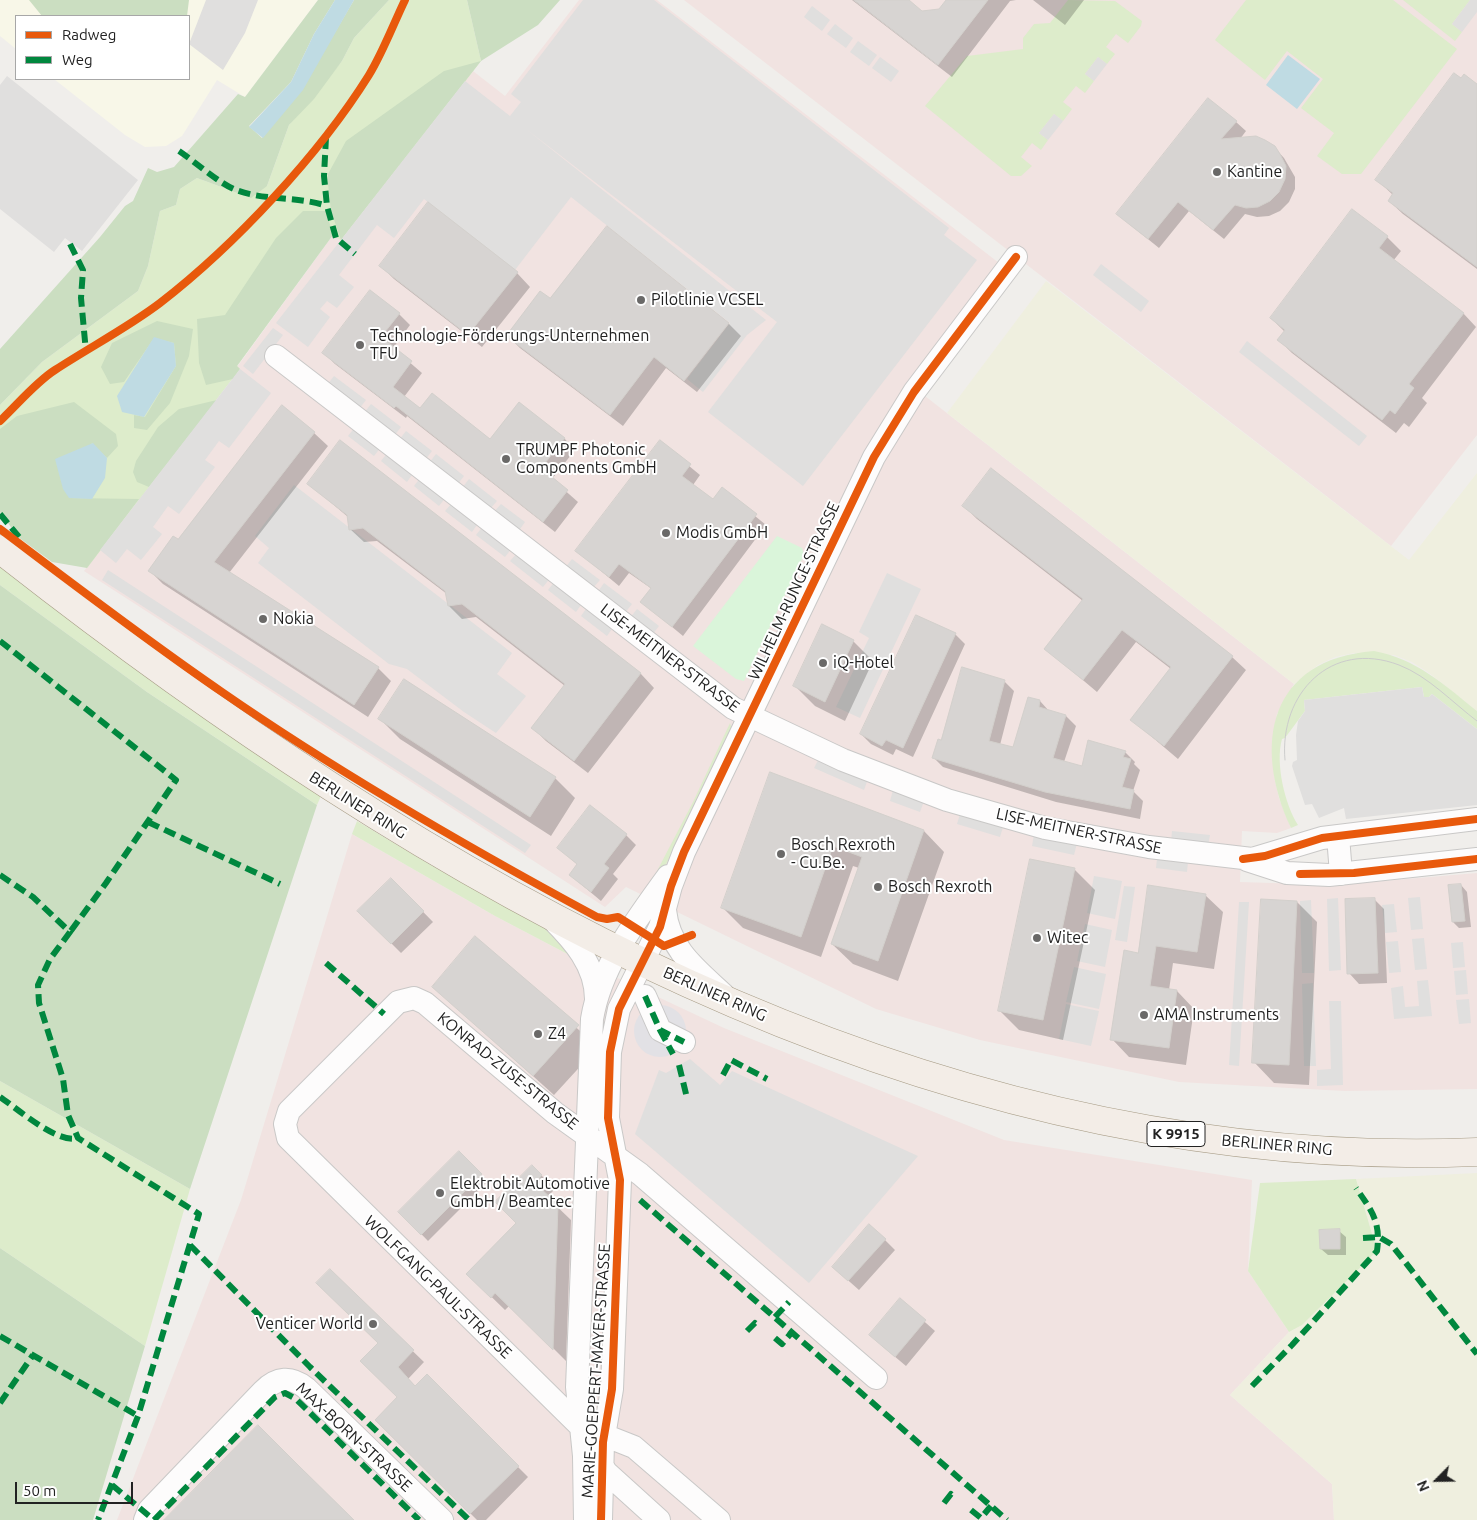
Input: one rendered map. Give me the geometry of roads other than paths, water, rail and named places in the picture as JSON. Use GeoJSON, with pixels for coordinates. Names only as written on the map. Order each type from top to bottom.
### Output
{"type":"FeatureCollection","features":[{"type":"Feature","properties":{"kind":"main road","name":"BERLINER RING"},"geometry":{"type":"LineString","coordinates":[[0,549],[120,641],[262,743],[413,839],[630,956],[733,1003],[830,1043],[954,1084],[1076,1114],[1174,1134],[1286,1149],[1398,1154],[1477,1152]]}},
{"type":"Feature","properties":{"kind":"street","name":"WILHELM-RUNGE-STRASSE"},"geometry":{"type":"LineString","coordinates":[[630,956],[684,852],[852,500],[883,441],[914,392],[1016,258]]}},
{"type":"Feature","properties":{"kind":"street","name":"LISE-MEITNER-STRASSE"},"geometry":{"type":"LineString","coordinates":[[276,356],[717,696],[749,716],[878,775],[986,812],[1045,828],[1106,840],[1243,859],[1287,873],[1341,874],[1477,859]]}},
{"type":"Feature","properties":{"kind":"street","name":"LISE-MEITNER-STRASSE"},"geometry":{"type":"LineString","coordinates":[[1243,859],[1265,856],[1303,843],[1338,836],[1477,819]]}},
{"type":"Feature","properties":{"kind":"street"},"geometry":{"type":"LineString","coordinates":[[1338,836],[1341,874]]}},
{"type":"Feature","properties":{"kind":"street","name":"WILHELM-RUNGE-STRASSE"},"geometry":{"type":"LineString","coordinates":[[630,956],[660,927],[665,906],[684,852]]}},
{"type":"Feature","properties":{"kind":"street","name":"WILHELM-RUNGE-STRASSE"},"geometry":{"type":"LineString","coordinates":[[665,906],[670,933],[677,948],[733,1003]]}},
{"type":"Feature","properties":{"kind":"street"},"geometry":{"type":"LineString","coordinates":[[544,911],[569,936],[585,958],[593,980],[596,1000]]}},
{"type":"Feature","properties":{"kind":"street","name":"MARIE-GOEPPERT-MAYER-STRASSE"},"geometry":{"type":"LineString","coordinates":[[585,1520],[585,1471],[577,1387],[590,1037],[596,1000],[630,956]]}},
{"type":"Feature","properties":{"kind":"street","name":"MARIE-GOEPPERT-MAYER-STRASSE"},"geometry":{"type":"LineString","coordinates":[[601,1520],[604,1434],[611,1401],[620,1180],[608,1109],[610,1052],[630,956]]}},
{"type":"Feature","properties":{"kind":"street"},"geometry":{"type":"LineString","coordinates":[[645,996],[660,1030],[679,1048]]}},
{"type":"Feature","properties":{"kind":"street","name":"KONRAD-ZUSE-STRASSE"},"geometry":{"type":"LineString","coordinates":[[296,1147],[288,1138],[285,1129],[285,1119],[289,1111],[398,1002],[408,998],[425,1003],[555,1114],[586,1134],[640,1174],[876,1378]]}},
{"type":"Feature","properties":{"kind":"street","name":"WOLFGANG-PAUL-STRASSE"},"geometry":{"type":"LineString","coordinates":[[296,1147],[580,1426],[602,1466],[617,1483],[659,1520]]}},
{"type":"Feature","properties":{"kind":"street","name":"MAX-BORN-STRASSE"},"geometry":{"type":"LineString","coordinates":[[145,1520],[149,1510],[267,1387],[275,1381],[289,1379],[306,1388],[442,1520]]}},
{"type":"Feature","properties":{"kind":"street","name":"WOLFGANG-PAUL-STRASSE"},"geometry":{"type":"LineString","coordinates":[[580,1426],[604,1434],[639,1450],[719,1520]]}},
{"type":"Feature","properties":{"kind":"water"},"geometry":{"type":"Polygon","coordinates":[[[335,0],[354,0],[303,90],[263,138],[249,127],[291,82],[314,34],[335,0]]]}},
{"type":"Feature","properties":{"kind":"water"},"geometry":{"type":"Polygon","coordinates":[[[1288,55],[1320,79],[1297,109],[1266,85],[1288,55]]]}},
{"type":"Feature","properties":{"kind":"water"},"geometry":{"type":"Polygon","coordinates":[[[154,337],[174,343],[176,366],[144,417],[122,412],[117,396],[154,337]]]}},
{"type":"Feature","properties":{"kind":"water"},"geometry":{"type":"Polygon","coordinates":[[[93,443],[107,458],[105,478],[92,499],[69,498],[63,489],[55,459],[93,443]]]}},
{"type":"Feature","properties":{"kind":"tram line"},"geometry":{"type":"LineString","coordinates":[[1285,760],[1285,736],[1291,714],[1301,694],[1314,678],[1331,666],[1352,660],[1374,659],[1399,665],[1410,670],[1430,683],[1477,721]]}},
{"type":"Feature","properties":{"kind":"place","name":"Kantine"},"geometry":{"type":"Point","coordinates":[1217,172]}},
{"type":"Feature","properties":{"kind":"place","name":"Pilotlinie VCSEL"},"geometry":{"type":"Point","coordinates":[641,300]}},
{"type":"Feature","properties":{"kind":"place","name":"Technologie-Förderungs-Unternehmen TFU"},"geometry":{"type":"Point","coordinates":[360,345]}},
{"type":"Feature","properties":{"kind":"place","name":"TRUMPF Photonic Components GmbH"},"geometry":{"type":"Point","coordinates":[506,459]}},
{"type":"Feature","properties":{"kind":"place","name":"Modis GmbH"},"geometry":{"type":"Point","coordinates":[666,533]}},
{"type":"Feature","properties":{"kind":"place","name":"Nokia"},"geometry":{"type":"Point","coordinates":[263,619]}},
{"type":"Feature","properties":{"kind":"place","name":"iQ-Hotel"},"geometry":{"type":"Point","coordinates":[823,663]}},
{"type":"Feature","properties":{"kind":"place","name":"Bosch Rexroth - Cu.Be."},"geometry":{"type":"Point","coordinates":[781,854]}},
{"type":"Feature","properties":{"kind":"place","name":"Bosch Rexroth"},"geometry":{"type":"Point","coordinates":[878,887]}},
{"type":"Feature","properties":{"kind":"place","name":"Witec"},"geometry":{"type":"Point","coordinates":[1037,938]}},
{"type":"Feature","properties":{"kind":"place","name":"AMA Instruments"},"geometry":{"type":"Point","coordinates":[1144,1015]}},
{"type":"Feature","properties":{"kind":"place","name":"Z4"},"geometry":{"type":"Point","coordinates":[538,1034]}},
{"type":"Feature","properties":{"kind":"place","name":"Elektrobit Automotive GmbH / Beamtec"},"geometry":{"type":"Point","coordinates":[440,1193]}},
{"type":"Feature","properties":{"kind":"place","name":"Venticer World"},"geometry":{"type":"Point","coordinates":[373,1324]}}]}
